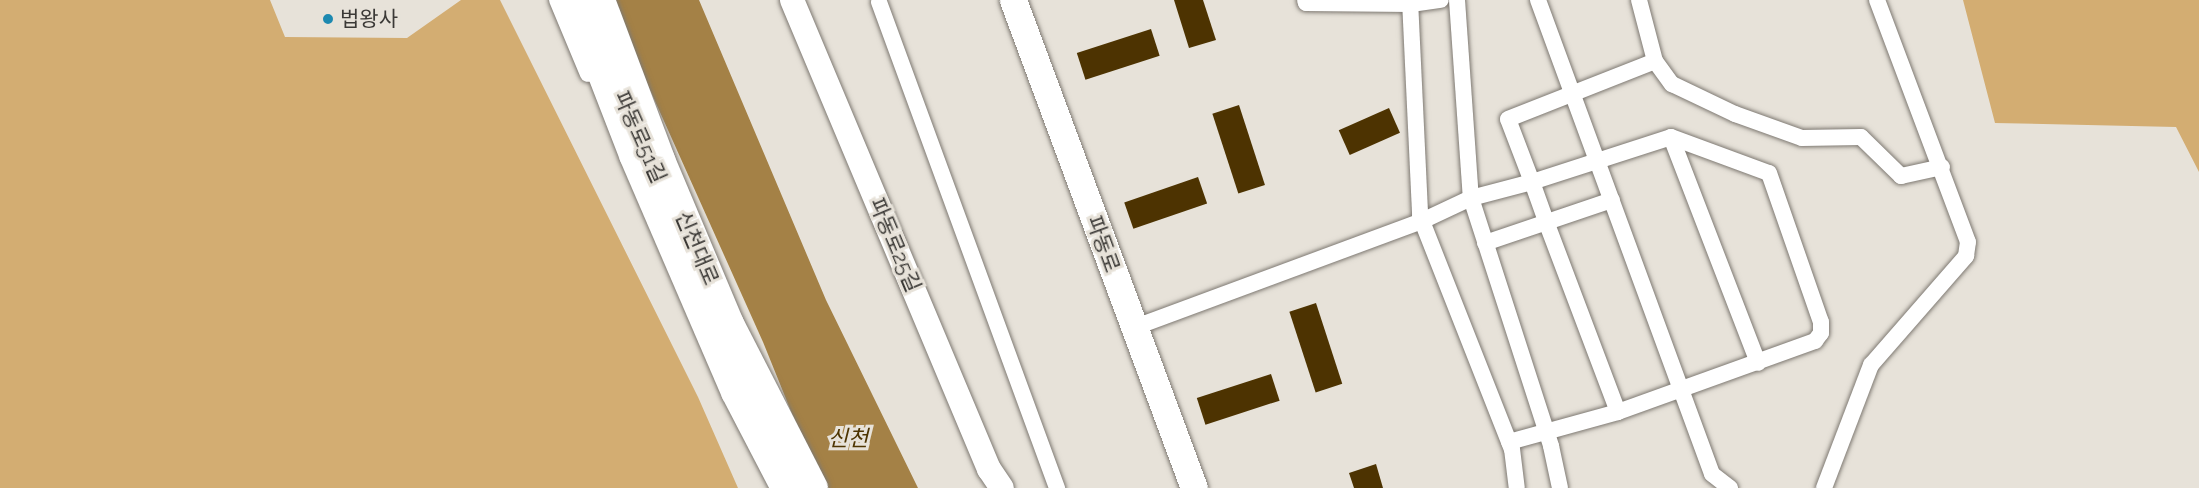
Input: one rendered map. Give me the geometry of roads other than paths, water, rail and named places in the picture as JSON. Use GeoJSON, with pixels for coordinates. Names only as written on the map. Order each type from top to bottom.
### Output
{"type":"FeatureCollection","features":[{"type":"Feature","properties":{"kind":"highway","name":"신천대로"},"geometry":{"type":"LineString","coordinates":[[574,0],[634,155],[727,370],[786,488]]}},
{"type":"Feature","properties":{"kind":"highway","name":"신천대로"},"geometry":{"type":"LineString","coordinates":[[600,0],[660,160],[729,324],[813,488]]}},
{"type":"Feature","properties":{"kind":"main road","name":"파동로"},"geometry":{"type":"LineString","coordinates":[[1013,0],[1194,488]]}},
{"type":"Feature","properties":{"kind":"street","name":"파동로51길"},"geometry":{"type":"LineString","coordinates":[[557,0],[775,488]]}},
{"type":"Feature","properties":{"kind":"street","name":"파동로25길"},"geometry":{"type":"LineString","coordinates":[[792,0],[985,458],[1002,488]]}},
{"type":"Feature","properties":{"kind":"street"},"geometry":{"type":"LineString","coordinates":[[1305,0],[1306,3],[1441,0]]}},
{"type":"Feature","properties":{"kind":"street"},"geometry":{"type":"LineString","coordinates":[[1457,0],[1471,198],[1546,433],[1560,488]]}},
{"type":"Feature","properties":{"kind":"street"},"geometry":{"type":"LineString","coordinates":[[1538,0],[1712,474],[1730,488]]}},
{"type":"Feature","properties":{"kind":"street"},"geometry":{"type":"LineString","coordinates":[[1639,0],[1655,61],[1672,84],[1735,114],[1802,138],[1861,137],[1901,176],[1942,167]]}},
{"type":"Feature","properties":{"kind":"street"},"geometry":{"type":"LineString","coordinates":[[1824,488],[1871,365],[1966,256],[1968,242],[1942,167],[1877,0]]}},
{"type":"Feature","properties":{"kind":"street"},"geometry":{"type":"LineString","coordinates":[[879,2],[1058,488]]}},
{"type":"Feature","properties":{"kind":"street"},"geometry":{"type":"LineString","coordinates":[[1411,2],[1422,221],[1509,442],[1517,488]]}},
{"type":"Feature","properties":{"kind":"street"},"geometry":{"type":"LineString","coordinates":[[1618,412],[1508,119],[1655,61]]}},
{"type":"Feature","properties":{"kind":"street"},"geometry":{"type":"LineString","coordinates":[[1133,328],[1422,221],[1471,198],[1532,182],[1671,137],[1769,174],[1821,322],[1821,333],[1815,341],[1682,391],[1618,412],[1509,442]]}},
{"type":"Feature","properties":{"kind":"street"},"geometry":{"type":"LineString","coordinates":[[1671,137],[1758,363]]}},
{"type":"Feature","properties":{"kind":"street"},"geometry":{"type":"LineString","coordinates":[[1485,243],[1611,200]]}},
{"type":"Feature","properties":{"kind":"water","name":"신천"},"geometry":{"type":"Polygon","coordinates":[[[615,0],[699,0],[826,300],[918,488],[822,488],[763,342],[633,52],[615,0]]]}},
{"type":"Feature","properties":{"kind":"place","name":"법왕사"},"geometry":{"type":"Point","coordinates":[328,19]}}]}
